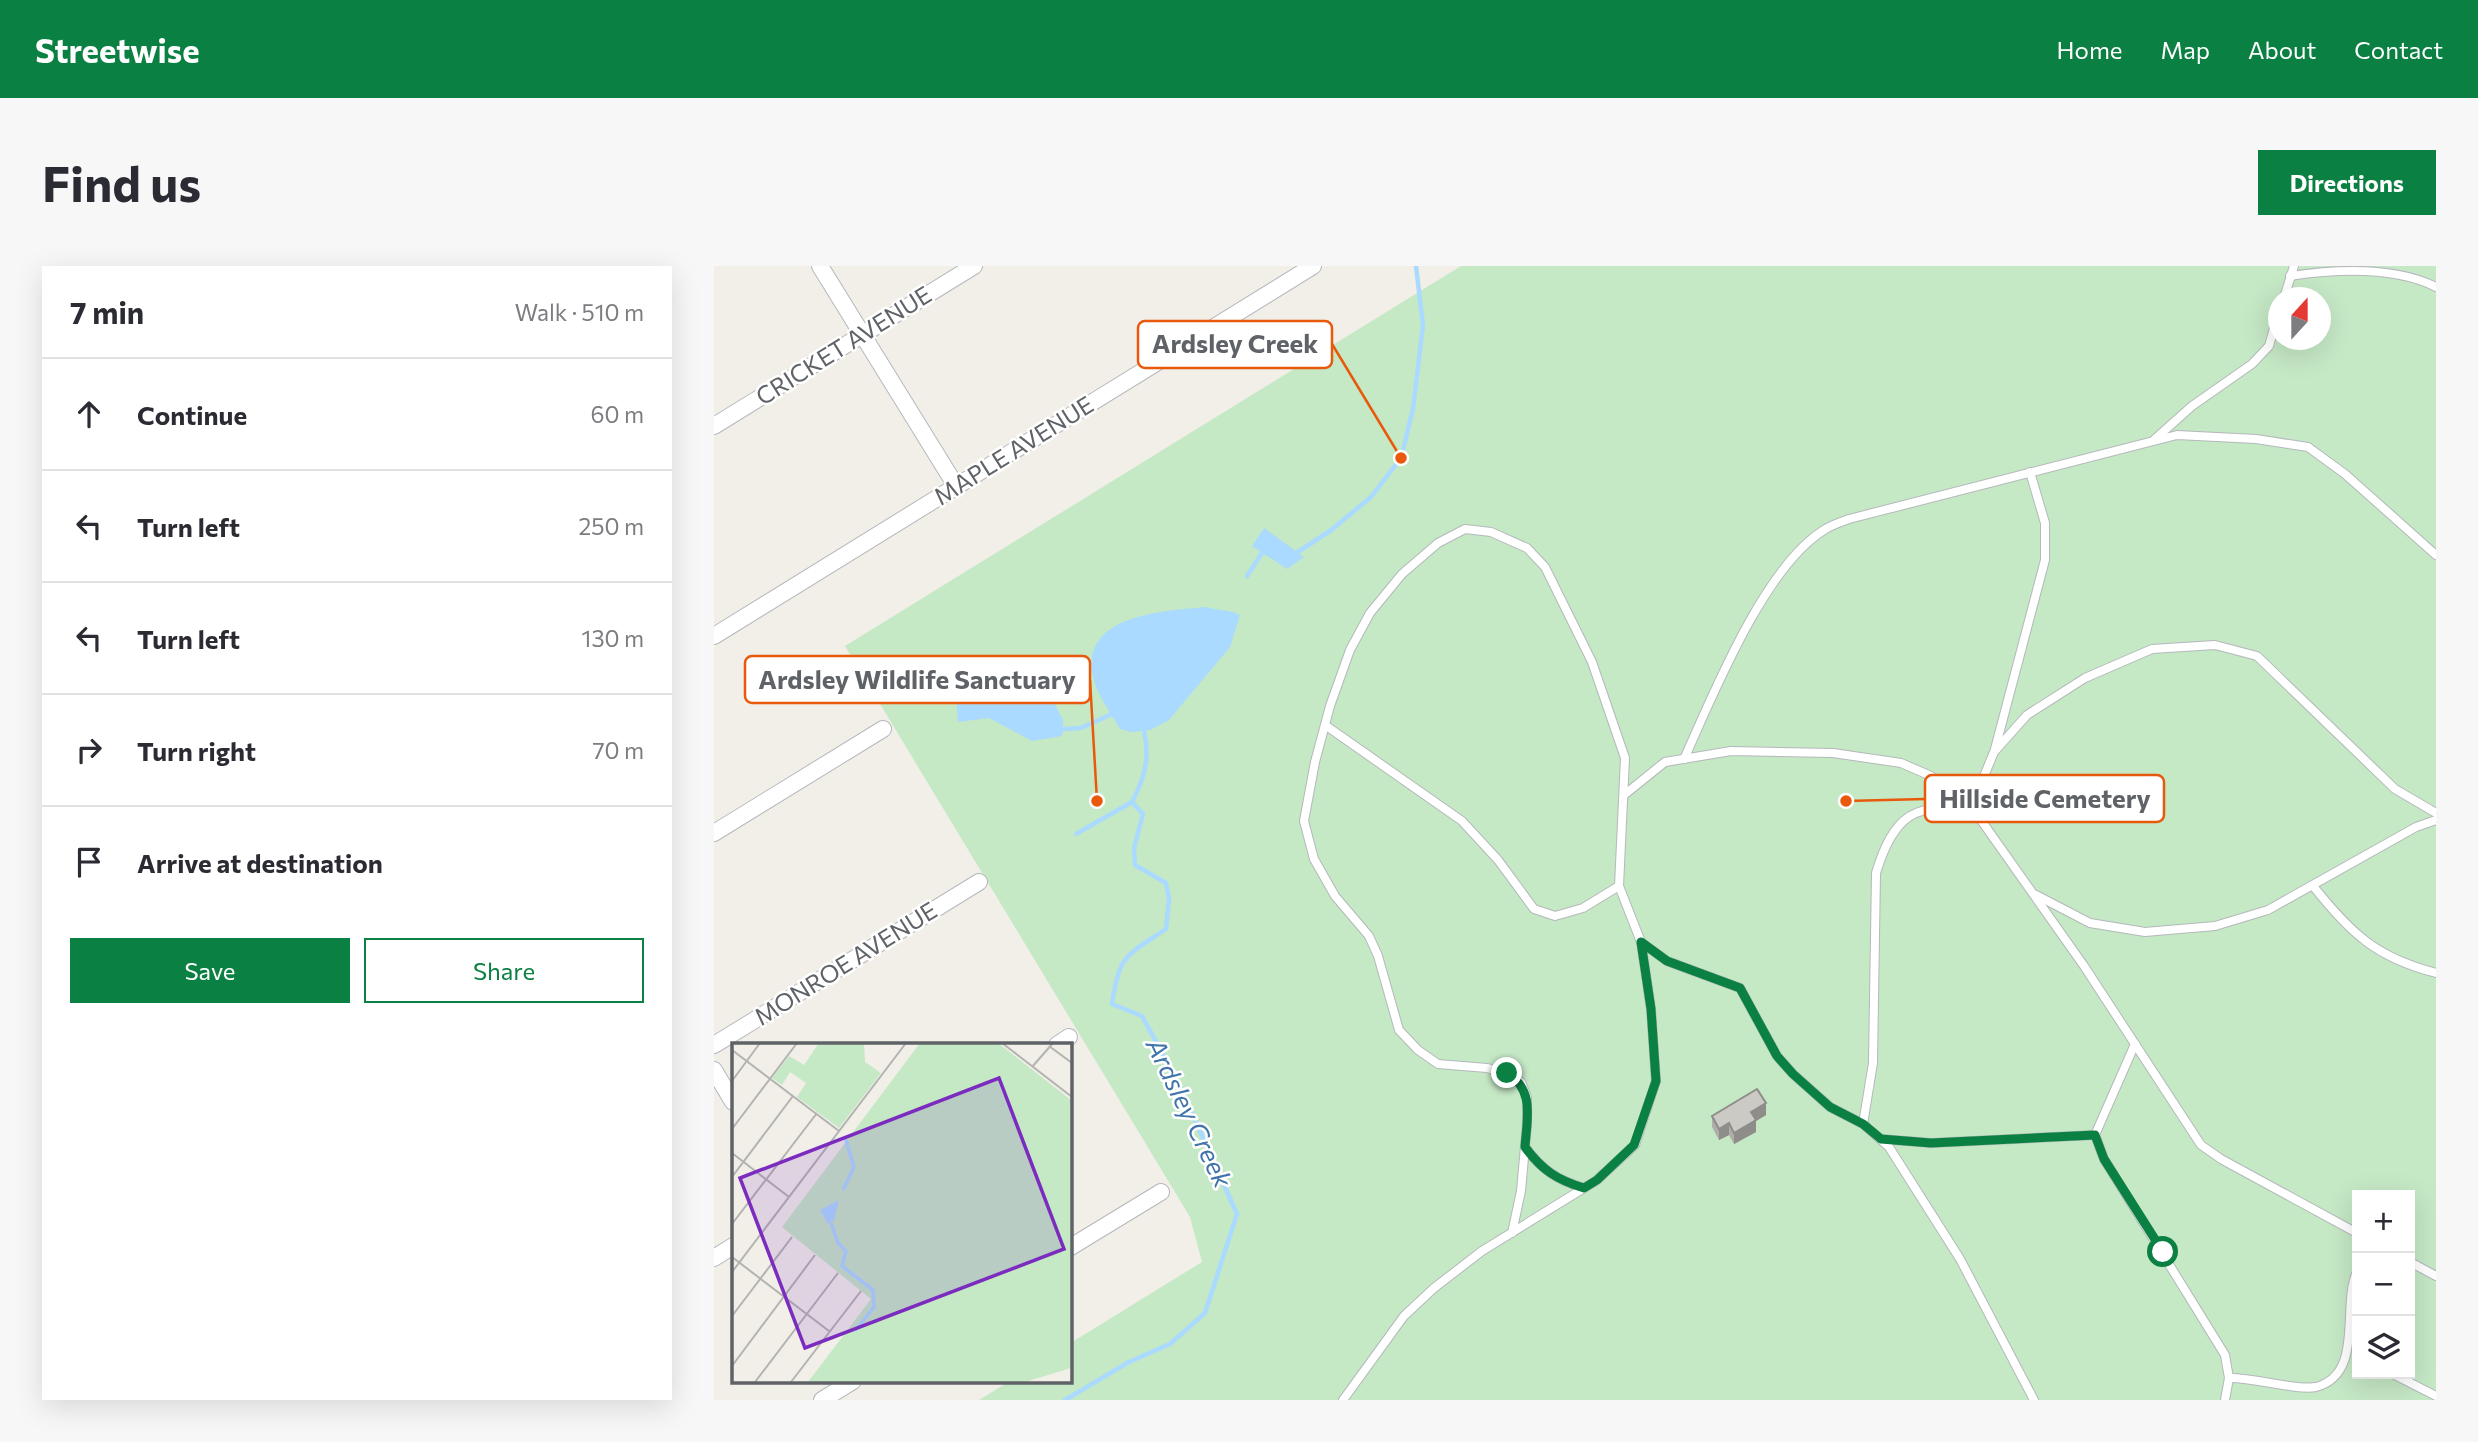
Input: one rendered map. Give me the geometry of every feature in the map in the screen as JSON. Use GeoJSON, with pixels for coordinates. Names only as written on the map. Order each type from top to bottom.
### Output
{"type":"FeatureCollection","features":[{"type":"Feature","properties":{"kind":"street"},"geometry":{"type":"LineString","coordinates":[[820,266],[956,486]]}},
{"type":"Feature","properties":{"kind":"street","name":"CRICKET AVENUE"},"geometry":{"type":"LineString","coordinates":[[714,426],[974,266]]}},
{"type":"Feature","properties":{"kind":"street","name":"MAPLE AVENUE"},"geometry":{"type":"LineString","coordinates":[[714,636],[1314,266]]}},
{"type":"Feature","properties":{"kind":"street"},"geometry":{"type":"LineString","coordinates":[[714,833],[883,729]]}},
{"type":"Feature","properties":{"kind":"street","name":"MONROE AVENUE"},"geometry":{"type":"LineString","coordinates":[[714,1045],[979,883]]}},
{"type":"Feature","properties":{"kind":"street"},"geometry":{"type":"LineString","coordinates":[[714,1070],[732,1100]]}},
{"type":"Feature","properties":{"kind":"street"},"geometry":{"type":"LineString","coordinates":[[1071,1247],[1161,1192]]}},
{"type":"Feature","properties":{"kind":"street"},"geometry":{"type":"LineString","coordinates":[[714,1258],[732,1247]]}},
{"type":"Feature","properties":{"kind":"street"},"geometry":{"type":"LineString","coordinates":[[822,1400],[851,1382]]}},
{"type":"Feature","properties":{"kind":"lane"},"geometry":{"type":"LineString","coordinates":[[2287,287],[2294,266]]}},
{"type":"Feature","properties":{"kind":"lane"},"geometry":{"type":"LineString","coordinates":[[2290,276],[2347,268],[2387,268],[2436,287]]}},
{"type":"Feature","properties":{"kind":"lane"},"geometry":{"type":"LineString","coordinates":[[2152,441],[2192,406],[2252,364],[2268,347]]}},
{"type":"Feature","properties":{"kind":"lane"},"geometry":{"type":"LineString","coordinates":[[1684,759],[1731,655],[1762,603],[1804,546],[1824,530],[1849,519],[2177,435],[2256,439],[2308,447],[2345,474],[2436,555]]}},
{"type":"Feature","properties":{"kind":"lane"},"geometry":{"type":"LineString","coordinates":[[1974,811],[1994,752],[2045,560],[2045,523],[2030,472]]}},
{"type":"Feature","properties":{"kind":"lane"},"geometry":{"type":"LineString","coordinates":[[1343,1400],[1404,1316],[1434,1288],[1512,1233],[1597,1180],[1634,1145],[1656,1081],[1651,1009],[1641,942],[1619,886],[1625,758],[1592,662],[1545,567],[1527,548],[1491,532],[1465,529],[1437,543],[1402,574],[1370,613],[1350,650],[1325,725],[1304,821],[1314,859],[1335,896],[1369,936],[1392,997],[1399,1030],[1418,1050],[1438,1063],[1487,1068],[1507,1073],[1521,1082],[1527,1097],[1525,1147],[1521,1191],[1512,1233]]}},
{"type":"Feature","properties":{"kind":"lane"},"geometry":{"type":"LineString","coordinates":[[1994,752],[2027,715],[2085,678],[2152,649],[2215,645],[2257,656],[2395,789],[2436,813]]}},
{"type":"Feature","properties":{"kind":"lane"},"geometry":{"type":"LineString","coordinates":[[1325,725],[1462,821],[1498,860],[1534,909],[1555,916],[1583,908],[1619,886]]}},
{"type":"Feature","properties":{"kind":"lane"},"geometry":{"type":"LineString","coordinates":[[1624,795],[1665,762],[1731,751],[1833,752],[1901,763],[1931,776],[1974,811],[2135,1044],[2201,1145],[2221,1159],[2352,1230]]}},
{"type":"Feature","properties":{"kind":"lane"},"geometry":{"type":"LineString","coordinates":[[1863,1124],[1873,1063],[1876,873],[1884,846],[1897,826],[1914,811],[1944,806],[1974,811]]}},
{"type":"Feature","properties":{"kind":"lane"},"geometry":{"type":"LineString","coordinates":[[2033,894],[2090,923],[2145,932],[2215,926],[2268,910],[2416,827],[2436,820]]}},
{"type":"Feature","properties":{"kind":"lane"},"geometry":{"type":"LineString","coordinates":[[2313,886],[2335,913],[2388,958],[2436,973]]}},
{"type":"Feature","properties":{"kind":"lane"},"geometry":{"type":"LineString","coordinates":[[1641,942],[1676,965],[1740,988],[1777,1056],[1793,1074],[1830,1107],[1863,1124],[1889,1147],[1960,1259],[2034,1400]]}},
{"type":"Feature","properties":{"kind":"lane"},"geometry":{"type":"LineString","coordinates":[[2135,1044],[2095,1135],[2104,1159],[2225,1355],[2229,1378],[2225,1400]]}},
{"type":"Feature","properties":{"kind":"lane"},"geometry":{"type":"LineString","coordinates":[[1881,1139],[1931,1143],[2095,1135]]}},
{"type":"Feature","properties":{"kind":"lane"},"geometry":{"type":"LineString","coordinates":[[1525,1147],[1539,1166],[1558,1180],[1584,1188]]}},
{"type":"Feature","properties":{"kind":"lane"},"geometry":{"type":"LineString","coordinates":[[2415,1265],[2436,1276]]}},
{"type":"Feature","properties":{"kind":"lane"},"geometry":{"type":"LineString","coordinates":[[2229,1378],[2249,1377],[2315,1387],[2334,1376],[2348,1350],[2352,1293]]}},
{"type":"Feature","properties":{"kind":"lane"},"geometry":{"type":"LineString","coordinates":[[2348,1350],[2352,1352]]}},
{"type":"Feature","properties":{"kind":"lane"},"geometry":{"type":"LineString","coordinates":[[2403,1379],[2436,1396]]}},
{"type":"Feature","properties":{"kind":"green space"},"geometry":{"type":"Polygon","coordinates":[[[1461,266],[2436,266],[2436,1400],[979,1400],[1008,1382],[1071,1382],[1071,1343],[1202,1262],[1190,1217],[845,646],[1461,266]]]}},
{"type":"Feature","properties":{"kind":"water"},"geometry":{"type":"Polygon","coordinates":[[[1264,528],[1304,557],[1287,569],[1252,546],[1264,528]]]}},
{"type":"Feature","properties":{"kind":"water"},"geometry":{"type":"Polygon","coordinates":[[[1206,607],[1240,615],[1230,647],[1169,720],[1150,730],[1131,732],[1120,729],[1101,697],[1093,676],[1092,655],[1099,640],[1112,628],[1129,620],[1149,614],[1206,607]]]}},
{"type":"Feature","properties":{"kind":"water"},"geometry":{"type":"Polygon","coordinates":[[[983,665],[1000,678],[1027,682],[1052,699],[1063,720],[1062,736],[1032,741],[989,718],[958,722],[956,693],[975,683],[983,665]]]}},
{"type":"Feature","properties":{"kind":"building"},"geometry":{"type":"Polygon","coordinates":[[[1757,1089],[1766,1103],[1751,1112],[1756,1120],[1734,1133],[1729,1123],[1719,1129],[1712,1116],[1757,1089]]]}},
{"type":"Feature","properties":{"kind":"waterway","name":"Ardsley Creek"},"geometry":{"type":"LineString","coordinates":[[1293,555],[1330,531],[1371,497],[1401,458],[1413,409],[1423,325],[1416,266]]}},
{"type":"Feature","properties":{"kind":"waterway"},"geometry":{"type":"LineString","coordinates":[[1247,576],[1262,553]]}},
{"type":"Feature","properties":{"kind":"waterway"},"geometry":{"type":"LineString","coordinates":[[1063,729],[1081,728],[1112,714]]}},
{"type":"Feature","properties":{"kind":"waterway","name":"Ardsley Creek"},"geometry":{"type":"LineString","coordinates":[[1065,1400],[1129,1362],[1170,1344],[1205,1313],[1237,1214],[1179,1084],[1142,1016],[1112,1004],[1118,975],[1127,958],[1166,929],[1169,899],[1166,883],[1135,865],[1134,848],[1143,814],[1132,802],[1145,768],[1144,731]]}},
{"type":"Feature","properties":{"kind":"waterway"},"geometry":{"type":"LineString","coordinates":[[1076,834],[1132,802]]}},
{"type":"Feature","properties":{"kind":"place","name":"Ardsley Creek"},"geometry":{"type":"Point","coordinates":[1401,458]}},
{"type":"Feature","properties":{"kind":"place","name":"Ardsley Wildlife Sanctuary"},"geometry":{"type":"Point","coordinates":[1097,801]}},
{"type":"Feature","properties":{"kind":"place","name":"Hillside Cemetery"},"geometry":{"type":"Point","coordinates":[1846,801]}},
{"type":"Feature","properties":{"kind":"route"},"geometry":{"type":"LineString","coordinates":[[1507,1073],[1521,1082],[1527,1097],[1525,1147],[1539,1166],[1558,1180],[1584,1188],[1597,1180],[1634,1145],[1656,1081],[1651,1009],[1641,942],[1667,961],[1693,973],[1725,981],[1740,988],[1777,1056],[1793,1074],[1830,1107],[1863,1124],[1881,1139],[1931,1143],[2095,1135],[2104,1159],[2163,1252]]}}]}
